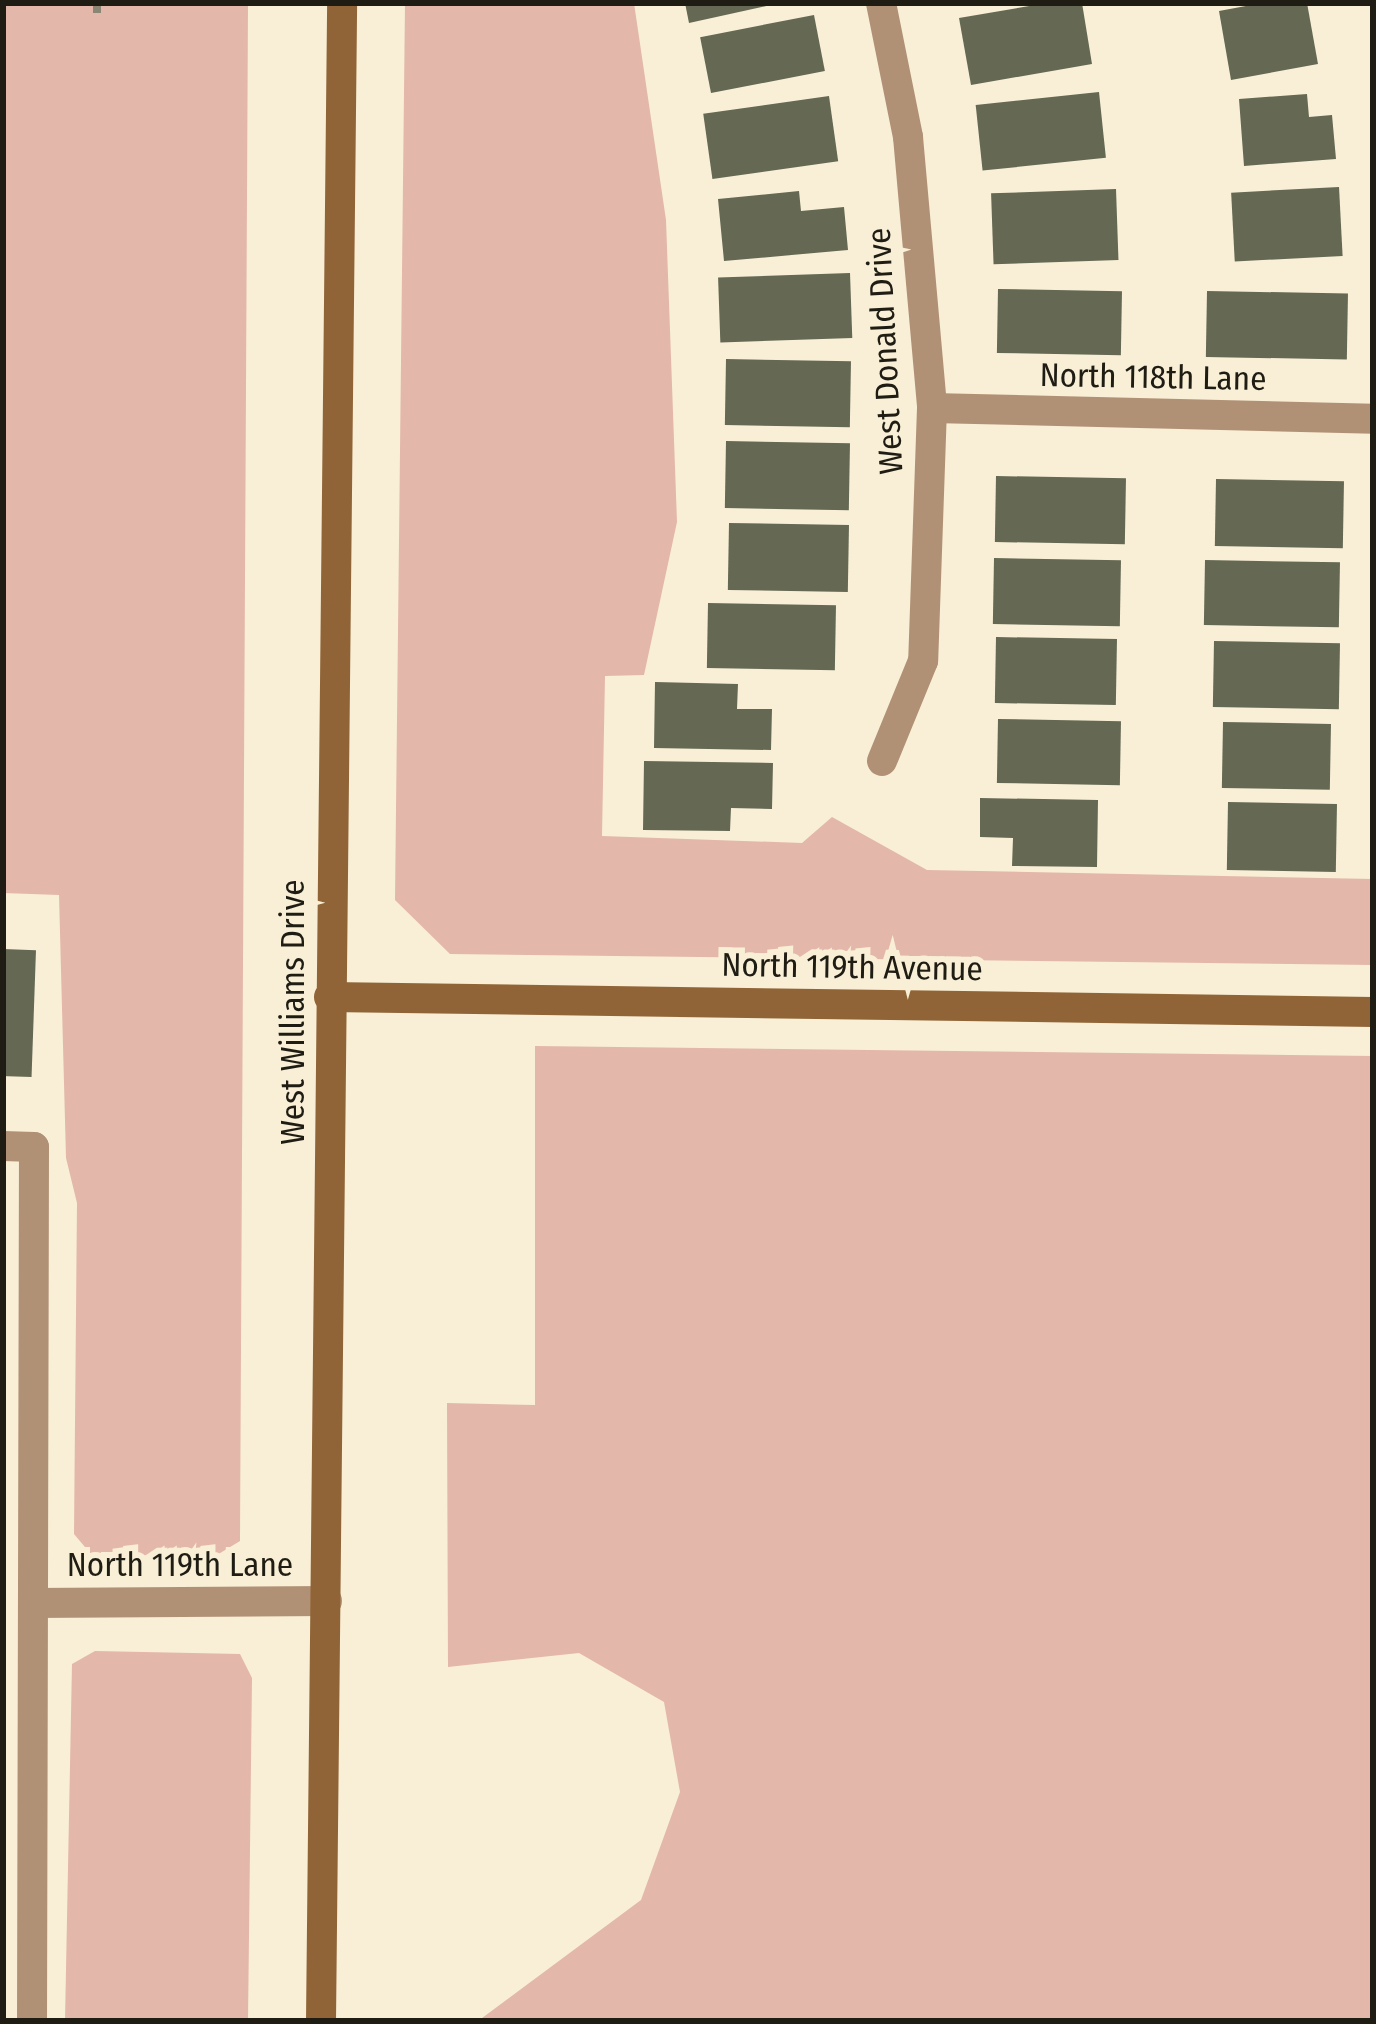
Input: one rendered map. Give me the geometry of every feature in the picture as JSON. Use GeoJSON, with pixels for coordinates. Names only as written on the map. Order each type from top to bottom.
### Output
{"type":"FeatureCollection","features":[{"type":"Feature","properties":{"kind":"main road","name":"West Williams Drive"},"geometry":{"type":"LineString","coordinates":[[321,2021],[342,3]]}},
{"type":"Feature","properties":{"kind":"main road","name":"North 119th Avenue"},"geometry":{"type":"LineString","coordinates":[[329,998],[1373,1012]]}},
{"type":"Feature","properties":{"kind":"street","name":"West Donald Drive"},"geometry":{"type":"LineString","coordinates":[[881,3],[908,137],[932,408],[923,661],[883,761]]}},
{"type":"Feature","properties":{"kind":"street","name":"North 118th Lane"},"geometry":{"type":"LineString","coordinates":[[932,408],[1373,419]]}},
{"type":"Feature","properties":{"kind":"street"},"geometry":{"type":"LineString","coordinates":[[19,1146],[33,1603],[32,2021]]}},
{"type":"Feature","properties":{"kind":"street","name":"North 119th Lane"},"geometry":{"type":"LineString","coordinates":[[33,1603],[327,1601]]}},
{"type":"Feature","properties":{"kind":"shaded area"},"geometry":{"type":"Polygon","coordinates":[[[3,3],[248,3],[240,1541],[212,1558],[90,1553],[74,1534],[77,1203],[66,1158],[59,895],[3,893],[3,3]]]}},
{"type":"Feature","properties":{"kind":"shaded area"},"geometry":{"type":"Polygon","coordinates":[[[405,3],[634,3],[666,220],[677,522],[644,675],[605,676],[602,836],[802,843],[832,817],[927,870],[1373,879],[1373,965],[450,954],[395,900],[405,3]]]}},
{"type":"Feature","properties":{"kind":"shaded area"},"geometry":{"type":"Polygon","coordinates":[[[535,1046],[1373,1056],[1373,2021],[478,2021],[641,1900],[680,1792],[664,1702],[579,1653],[448,1667],[447,1403],[535,1405],[535,1046]]]}},
{"type":"Feature","properties":{"kind":"shaded area"},"geometry":{"type":"Polygon","coordinates":[[[95,1651],[240,1654],[252,1678],[248,2021],[65,2021],[72,1664],[95,1651]]]}},
{"type":"Feature","properties":{"kind":"building"},"geometry":{"type":"Polygon","coordinates":[[[685,3],[771,3],[771,5],[689,23],[685,3]]]}},
{"type":"Feature","properties":{"kind":"building"},"geometry":{"type":"Polygon","coordinates":[[[1047,3],[1082,3],[1092,64],[971,85],[959,18],[1047,3]]]}},
{"type":"Feature","properties":{"kind":"building"},"geometry":{"type":"Polygon","coordinates":[[[1262,3],[1307,3],[1318,64],[1231,80],[1219,11],[1262,3]]]}},
{"type":"Feature","properties":{"kind":"building"},"geometry":{"type":"Polygon","coordinates":[[[814,15],[825,71],[711,93],[700,37],[814,15]]]}},
{"type":"Feature","properties":{"kind":"building"},"geometry":{"type":"Polygon","coordinates":[[[1099,92],[1106,158],[983,171],[976,105],[1099,92]]]}},
{"type":"Feature","properties":{"kind":"building"},"geometry":{"type":"Polygon","coordinates":[[[1307,94],[1309,117],[1332,115],[1336,159],[1244,166],[1239,99],[1307,94]]]}},
{"type":"Feature","properties":{"kind":"building"},"geometry":{"type":"Polygon","coordinates":[[[829,96],[838,161],[712,179],[703,114],[829,96]]]}},
{"type":"Feature","properties":{"kind":"building"},"geometry":{"type":"Polygon","coordinates":[[[1339,187],[1343,256],[1235,262],[1231,193],[1339,187]]]}},
{"type":"Feature","properties":{"kind":"building"},"geometry":{"type":"Polygon","coordinates":[[[1116,189],[1118,260],[994,264],[991,193],[1116,189]]]}},
{"type":"Feature","properties":{"kind":"building"},"geometry":{"type":"Polygon","coordinates":[[[799,191],[801,211],[844,207],[848,250],[724,261],[718,199],[799,191]]]}},
{"type":"Feature","properties":{"kind":"building"},"geometry":{"type":"Polygon","coordinates":[[[850,273],[852,338],[720,343],[718,278],[850,273]]]}},
{"type":"Feature","properties":{"kind":"building"},"geometry":{"type":"Polygon","coordinates":[[[998,289],[1122,291],[1121,355],[997,353],[998,289]]]}},
{"type":"Feature","properties":{"kind":"building"},"geometry":{"type":"Polygon","coordinates":[[[1207,291],[1348,293],[1347,359],[1206,357],[1207,291]]]}},
{"type":"Feature","properties":{"kind":"building"},"geometry":{"type":"Polygon","coordinates":[[[726,359],[851,361],[850,427],[725,425],[726,359]]]}},
{"type":"Feature","properties":{"kind":"building"},"geometry":{"type":"Polygon","coordinates":[[[726,441],[850,443],[849,510],[725,508],[726,441]]]}},
{"type":"Feature","properties":{"kind":"building"},"geometry":{"type":"Polygon","coordinates":[[[996,476],[1126,478],[1125,544],[995,542],[996,476]]]}},
{"type":"Feature","properties":{"kind":"building"},"geometry":{"type":"Polygon","coordinates":[[[1216,479],[1344,481],[1343,548],[1215,546],[1216,479]]]}},
{"type":"Feature","properties":{"kind":"building"},"geometry":{"type":"Polygon","coordinates":[[[729,523],[849,525],[848,592],[728,590],[729,523]]]}},
{"type":"Feature","properties":{"kind":"building"},"geometry":{"type":"Polygon","coordinates":[[[994,558],[1121,560],[1120,626],[993,624],[994,558]]]}},
{"type":"Feature","properties":{"kind":"building"},"geometry":{"type":"Polygon","coordinates":[[[1205,560],[1340,562],[1339,627],[1204,625],[1205,560]]]}},
{"type":"Feature","properties":{"kind":"building"},"geometry":{"type":"Polygon","coordinates":[[[708,603],[836,605],[835,670],[707,668],[708,603]]]}},
{"type":"Feature","properties":{"kind":"building"},"geometry":{"type":"Polygon","coordinates":[[[996,637],[1117,639],[1116,705],[995,703],[996,637]]]}},
{"type":"Feature","properties":{"kind":"building"},"geometry":{"type":"Polygon","coordinates":[[[1214,641],[1340,643],[1339,709],[1213,707],[1214,641]]]}},
{"type":"Feature","properties":{"kind":"building"},"geometry":{"type":"Polygon","coordinates":[[[655,682],[738,684],[737,709],[772,709],[771,750],[654,748],[655,682]]]}},
{"type":"Feature","properties":{"kind":"building"},"geometry":{"type":"Polygon","coordinates":[[[998,719],[1121,721],[1120,785],[997,783],[998,719]]]}},
{"type":"Feature","properties":{"kind":"building"},"geometry":{"type":"Polygon","coordinates":[[[1223,722],[1331,724],[1330,790],[1222,788],[1223,722]]]}},
{"type":"Feature","properties":{"kind":"building"},"geometry":{"type":"Polygon","coordinates":[[[644,761],[773,763],[772,809],[731,808],[730,831],[643,830],[644,761]]]}},
{"type":"Feature","properties":{"kind":"building"},"geometry":{"type":"Polygon","coordinates":[[[980,798],[1098,800],[1097,867],[1012,866],[1013,838],[980,837],[980,798]]]}},
{"type":"Feature","properties":{"kind":"building"},"geometry":{"type":"Polygon","coordinates":[[[1228,802],[1337,804],[1336,872],[1227,870],[1228,802]]]}},
{"type":"Feature","properties":{"kind":"building"},"geometry":{"type":"Polygon","coordinates":[[[3,949],[36,950],[32,1077],[3,1076],[3,949]]]}}]}
